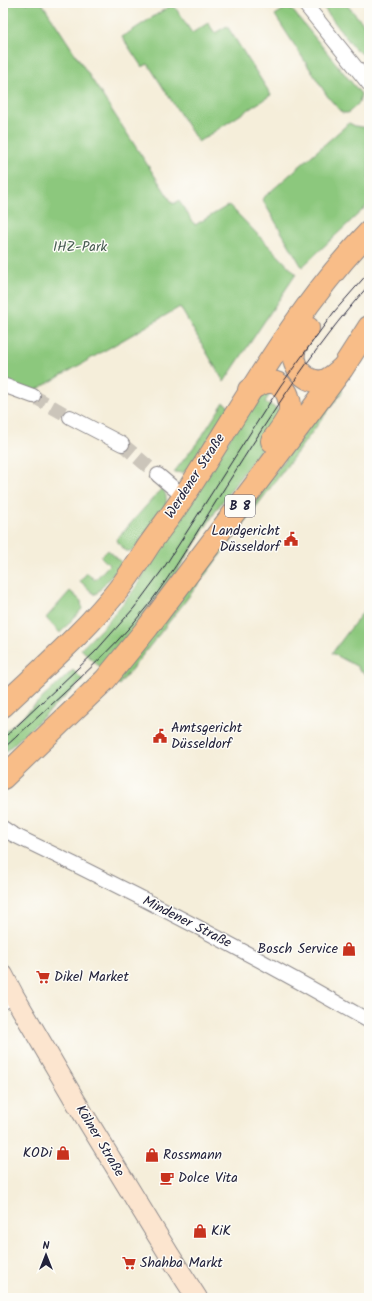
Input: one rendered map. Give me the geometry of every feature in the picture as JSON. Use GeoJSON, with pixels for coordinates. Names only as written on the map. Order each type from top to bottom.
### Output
{"type":"FeatureCollection","features":[{"type":"Feature","properties":{"kind":"main road","name":"Werdener Straße"},"geometry":{"type":"LineString","coordinates":[[3,706],[96,616],[122,584],[183,496],[249,390],[297,320],[334,271],[369,232]]}},
{"type":"Feature","properties":{"kind":"main road"},"geometry":{"type":"LineString","coordinates":[[342,369],[329,378],[316,382],[300,373],[295,365],[293,353],[297,343],[312,322],[354,266],[369,250]]}},
{"type":"Feature","properties":{"kind":"main road","name":"B 8"},"geometry":{"type":"LineString","coordinates":[[3,778],[105,680],[148,627],[218,535],[342,369],[369,327]]}},
{"type":"Feature","properties":{"kind":"main road"},"geometry":{"type":"LineString","coordinates":[[218,535],[222,509],[279,432],[288,417],[290,406],[289,398],[287,393],[280,385],[274,382],[260,384],[249,390]]}},
{"type":"Feature","properties":{"kind":"main road","name":"Kölner Straße"},"geometry":{"type":"LineString","coordinates":[[6,986],[197,1298]]}},
{"type":"Feature","properties":{"kind":"street"},"geometry":{"type":"LineString","coordinates":[[304,3],[369,84]]}},
{"type":"Feature","properties":{"kind":"street"},"geometry":{"type":"LineString","coordinates":[[3,385],[33,396]]}},
{"type":"Feature","properties":{"kind":"street"},"geometry":{"type":"LineString","coordinates":[[70,417],[122,444]]}},
{"type":"Feature","properties":{"kind":"street"},"geometry":{"type":"LineString","coordinates":[[158,475],[183,496]]}},
{"type":"Feature","properties":{"kind":"street","name":"Mindener Straße"},"geometry":{"type":"LineString","coordinates":[[3,828],[12,834],[166,911],[271,966],[369,1021]]}},
{"type":"Feature","properties":{"kind":"green space","name":"IHZ-Park"},"geometry":{"type":"Polygon","coordinates":[[[3,3],[42,3],[173,204],[179,201],[195,225],[229,205],[296,274],[224,382],[180,307],[31,393],[3,382],[3,3]]]}},
{"type":"Feature","properties":{"kind":"green space"},"geometry":{"type":"Polygon","coordinates":[[[320,3],[345,3],[363,23],[369,36],[369,55],[364,55],[354,48],[320,3]]]}},
{"type":"Feature","properties":{"kind":"green space"},"geometry":{"type":"Polygon","coordinates":[[[173,4],[192,33],[208,23],[215,33],[227,26],[271,95],[198,142],[148,64],[142,67],[122,37],[173,4]]]}},
{"type":"Feature","properties":{"kind":"green space"},"geometry":{"type":"Polygon","coordinates":[[[289,6],[361,94],[359,103],[348,113],[342,113],[328,97],[275,15],[289,6]]]}},
{"type":"Feature","properties":{"kind":"green space"},"geometry":{"type":"Polygon","coordinates":[[[349,123],[355,126],[369,128],[369,204],[302,267],[262,199],[349,123]]]}},
{"type":"Feature","properties":{"kind":"green space"},"geometry":{"type":"Polygon","coordinates":[[[339,388],[343,391],[184,603],[119,685],[115,682],[339,388]]]}},
{"type":"Feature","properties":{"kind":"green space"},"geometry":{"type":"Polygon","coordinates":[[[267,393],[270,394],[265,402],[279,410],[269,438],[219,506],[176,573],[103,670],[81,649],[105,625],[134,590],[256,397],[267,393]]]}},
{"type":"Feature","properties":{"kind":"green space"},"geometry":{"type":"Polygon","coordinates":[[[224,402],[229,407],[191,466],[183,473],[174,472],[200,439],[224,402]]]}},
{"type":"Feature","properties":{"kind":"green space"},"geometry":{"type":"Polygon","coordinates":[[[162,488],[166,496],[166,505],[133,551],[126,551],[116,540],[162,488]]]}},
{"type":"Feature","properties":{"kind":"green space"},"geometry":{"type":"Polygon","coordinates":[[[108,550],[121,562],[121,565],[96,594],[94,594],[80,581],[87,573],[95,580],[109,565],[101,557],[108,550]]]}},
{"type":"Feature","properties":{"kind":"green space"},"geometry":{"type":"Polygon","coordinates":[[[70,591],[81,601],[82,609],[60,633],[46,618],[70,591]]]}},
{"type":"Feature","properties":{"kind":"green space"},"geometry":{"type":"Polygon","coordinates":[[[369,604],[369,676],[358,669],[358,667],[332,653],[369,604]]]}},
{"type":"Feature","properties":{"kind":"green space"},"geometry":{"type":"Polygon","coordinates":[[[73,670],[83,680],[3,754],[3,734],[73,670]]]}},
{"type":"Feature","properties":{"kind":"tunnel"},"geometry":{"type":"LineString","coordinates":[[33,396],[70,417]]}},
{"type":"Feature","properties":{"kind":"tunnel"},"geometry":{"type":"LineString","coordinates":[[122,444],[158,475]]}},
{"type":"Feature","properties":{"kind":"tram line"},"geometry":{"type":"LineString","coordinates":[[3,739],[95,652],[134,608],[163,569],[281,385],[334,312],[369,272]]}},
{"type":"Feature","properties":{"kind":"tram line"},"geometry":{"type":"LineString","coordinates":[[3,749],[98,661],[116,643],[149,604],[176,566],[252,444],[288,390],[347,310],[369,285]]}},
{"type":"Feature","properties":{"kind":"place","name":"Landgericht Düsseldorf"},"geometry":{"type":"Point","coordinates":[291,539]}},
{"type":"Feature","properties":{"kind":"place","name":"Amtsgericht Düsseldorf"},"geometry":{"type":"Point","coordinates":[160,736]}},
{"type":"Feature","properties":{"kind":"place","name":"Bosch Service"},"geometry":{"type":"Point","coordinates":[349,949]}},
{"type":"Feature","properties":{"kind":"place","name":"Dikel Market"},"geometry":{"type":"Point","coordinates":[43,977]}},
{"type":"Feature","properties":{"kind":"place","name":"KODi"},"geometry":{"type":"Point","coordinates":[63,1153]}},
{"type":"Feature","properties":{"kind":"place","name":"Rossmann"},"geometry":{"type":"Point","coordinates":[152,1155]}},
{"type":"Feature","properties":{"kind":"place","name":"Dolce Vita"},"geometry":{"type":"Point","coordinates":[167,1178]}},
{"type":"Feature","properties":{"kind":"place","name":"KiK"},"geometry":{"type":"Point","coordinates":[200,1231]}},
{"type":"Feature","properties":{"kind":"place","name":"Shahba Markt"},"geometry":{"type":"Point","coordinates":[129,1263]}}]}
